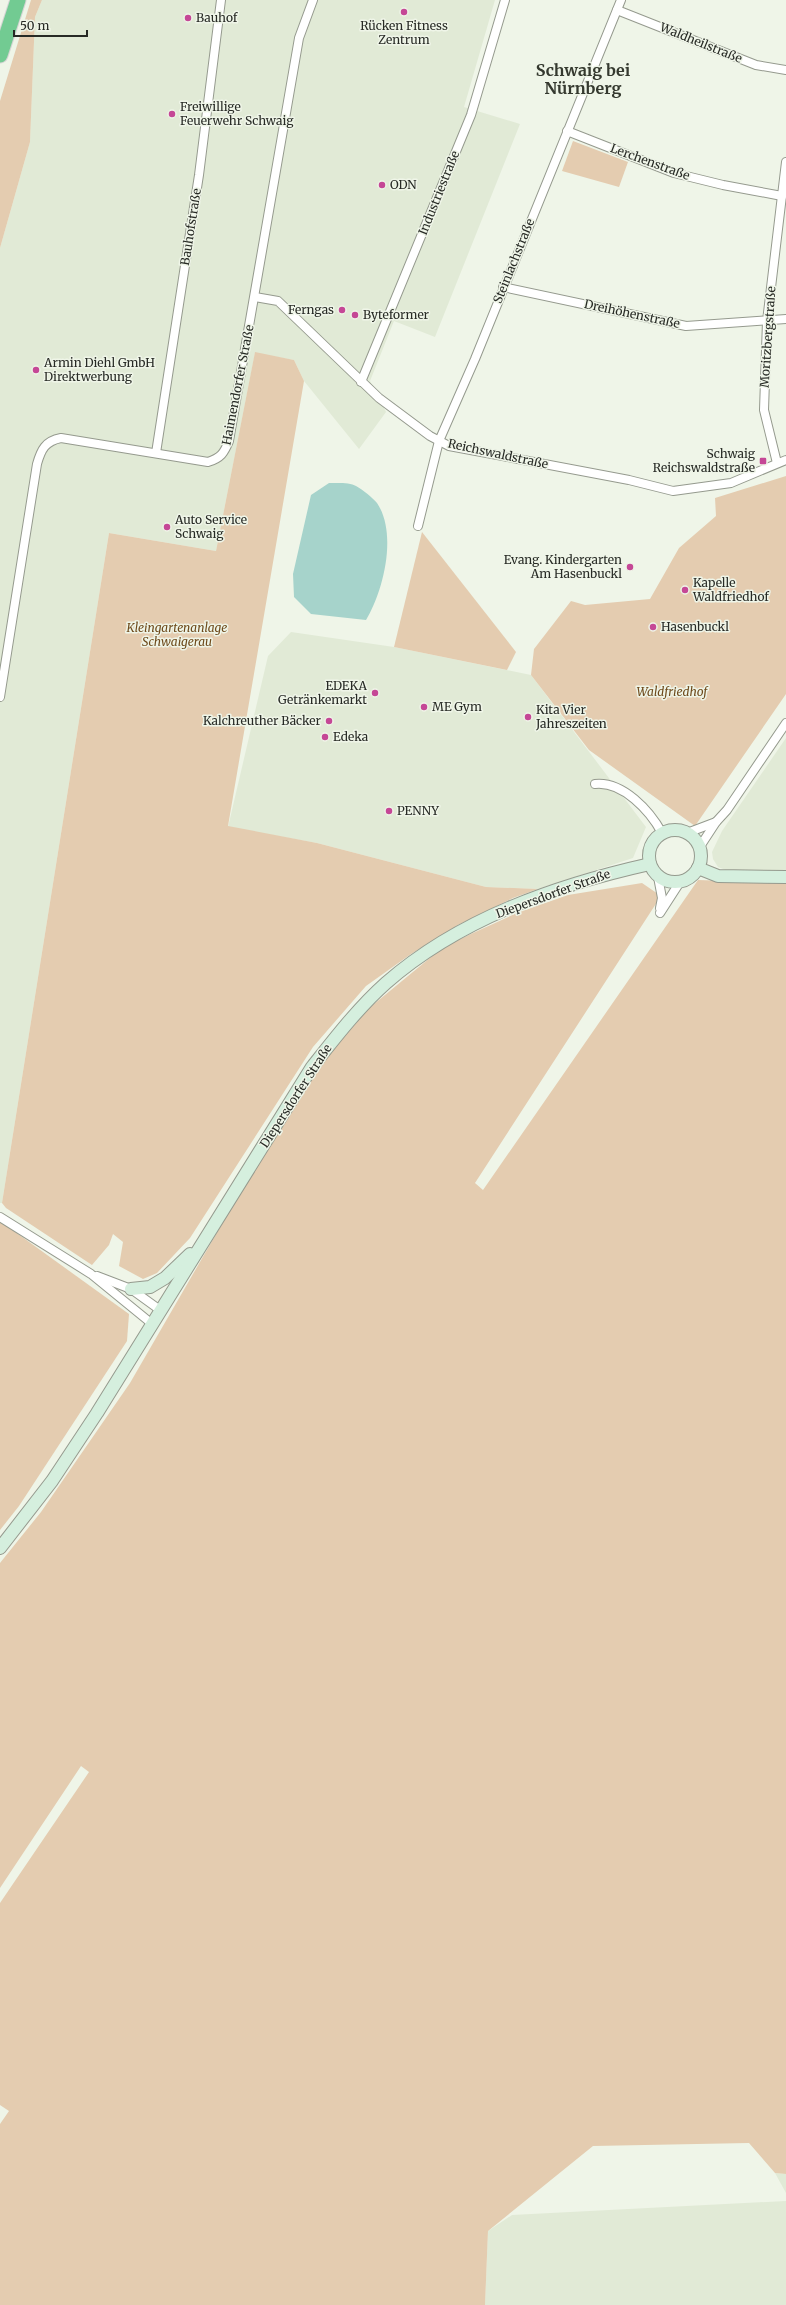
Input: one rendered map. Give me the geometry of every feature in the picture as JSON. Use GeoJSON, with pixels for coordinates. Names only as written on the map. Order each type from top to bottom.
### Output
{"type":"FeatureCollection","features":[{"type":"Feature","properties":{"kind":"highway"},"geometry":{"type":"LineString","coordinates":[[0,55],[18,0]]}},
{"type":"Feature","properties":{"kind":"street","name":"Bauhofstraße"},"geometry":{"type":"LineString","coordinates":[[156,453],[199,175],[221,0]]}},
{"type":"Feature","properties":{"kind":"street","name":"Haimendorfer Straße"},"geometry":{"type":"LineString","coordinates":[[0,698],[37,464],[44,446],[52,440],[61,438],[208,462],[218,459],[224,452],[231,434],[299,38],[312,0]]}},
{"type":"Feature","properties":{"kind":"street","name":"Industriestraße"},"geometry":{"type":"LineString","coordinates":[[361,382],[470,114],[505,0]]}},
{"type":"Feature","properties":{"kind":"street","name":"Steinlachstraße"},"geometry":{"type":"LineString","coordinates":[[418,526],[439,441],[475,359],[621,0]]}},
{"type":"Feature","properties":{"kind":"street","name":"Waldheilstraße"},"geometry":{"type":"LineString","coordinates":[[617,10],[756,65],[786,70]]}},
{"type":"Feature","properties":{"kind":"street","name":"Lerchenstraße"},"geometry":{"type":"LineString","coordinates":[[567,131],[674,173],[723,185],[782,196]]}},
{"type":"Feature","properties":{"kind":"street","name":"Moritzbergstraße"},"geometry":{"type":"LineString","coordinates":[[777,463],[764,410],[767,321],[786,162]]}},
{"type":"Feature","properties":{"kind":"street","name":"Dreihöhenstraße"},"geometry":{"type":"LineString","coordinates":[[503,287],[686,326],[786,319]]}},
{"type":"Feature","properties":{"kind":"street","name":"Reichswaldstraße"},"geometry":{"type":"LineString","coordinates":[[255,297],[278,301],[379,398],[448,446],[629,480],[673,491],[731,483],[786,460]]}},
{"type":"Feature","properties":{"kind":"street"},"geometry":{"type":"LineString","coordinates":[[699,848],[716,822],[727,810],[786,723]]}},
{"type":"Feature","properties":{"kind":"street"},"geometry":{"type":"LineString","coordinates":[[595,784],[604,784],[618,789],[641,805],[662,833]]}},
{"type":"Feature","properties":{"kind":"street"},"geometry":{"type":"LineString","coordinates":[[687,833],[716,822]]}},
{"type":"Feature","properties":{"kind":"street"},"geometry":{"type":"LineString","coordinates":[[670,830],[687,833],[692,837],[699,848],[700,862],[698,868],[693,874],[680,882],[660,913],[662,898],[658,877],[650,864],[650,846],[662,833],[670,830]]}},
{"type":"Feature","properties":{"kind":"street","name":"Diepersdorfer Straße"},"geometry":{"type":"LineString","coordinates":[[0,1548],[52,1481],[97,1413],[312,1067],[345,1024],[386,983],[441,943],[482,920],[522,903],[601,875],[650,864]]}},
{"type":"Feature","properties":{"kind":"street"},"geometry":{"type":"LineString","coordinates":[[698,868],[718,876],[786,876]]}},
{"type":"Feature","properties":{"kind":"street"},"geometry":{"type":"LineString","coordinates":[[658,877],[665,881],[680,882]]}},
{"type":"Feature","properties":{"kind":"street"},"geometry":{"type":"LineString","coordinates":[[0,1217],[91,1274],[151,1324]]}},
{"type":"Feature","properties":{"kind":"street"},"geometry":{"type":"LineString","coordinates":[[131,1289],[150,1287],[165,1278],[202,1242]]}},
{"type":"Feature","properties":{"kind":"street"},"geometry":{"type":"LineString","coordinates":[[91,1274],[131,1289],[160,1310]]}},
{"type":"Feature","properties":{"kind":"shaded area"},"geometry":{"type":"Polygon","coordinates":[[[42,0],[495,0],[464,107],[520,124],[435,337],[394,321],[370,381],[386,412],[359,449],[304,381],[294,360],[255,353],[216,551],[109,533],[2,1203],[0,1203],[0,248],[30,142],[35,17],[42,0]]]}},
{"type":"Feature","properties":{"kind":"shaded area"},"geometry":{"type":"Polygon","coordinates":[[[291,632],[394,647],[531,675],[646,827],[633,858],[538,889],[486,887],[317,843],[228,827],[268,656],[291,632]]]}},
{"type":"Feature","properties":{"kind":"shaded area"},"geometry":{"type":"Polygon","coordinates":[[[786,738],[786,871],[728,871],[718,867],[713,859],[712,852],[722,831],[786,738]]]}},
{"type":"Feature","properties":{"kind":"shaded area"},"geometry":{"type":"Polygon","coordinates":[[[775,2173],[786,2174],[786,2193],[775,2173]]]}},
{"type":"Feature","properties":{"kind":"shaded area"},"geometry":{"type":"Polygon","coordinates":[[[786,2201],[786,2305],[485,2305],[488,2231],[512,2215],[786,2201]]]}},
{"type":"Feature","properties":{"kind":"green space"},"geometry":{"type":"Polygon","coordinates":[[[31,0],[42,0],[35,17],[30,142],[0,248],[0,101],[31,0]]]}},
{"type":"Feature","properties":{"kind":"green space"},"geometry":{"type":"Polygon","coordinates":[[[573,141],[628,162],[619,187],[562,171],[573,141]]]}},
{"type":"Feature","properties":{"kind":"green space","name":"Kleingartenanlage Schwaigerau"},"geometry":{"type":"Polygon","coordinates":[[[255,352],[294,360],[304,381],[228,826],[317,843],[486,887],[538,889],[513,898],[458,925],[411,954],[366,986],[313,1047],[190,1238],[157,1273],[143,1279],[119,1266],[123,1242],[113,1234],[109,1245],[92,1265],[6,1208],[2,1203],[109,533],[216,551],[255,352]]]}},
{"type":"Feature","properties":{"kind":"green space","name":"Waldfriedhof"},"geometry":{"type":"Polygon","coordinates":[[[786,476],[786,694],[695,826],[589,750],[531,675],[534,649],[571,601],[585,605],[650,599],[679,548],[716,516],[715,498],[786,476]]]}},
{"type":"Feature","properties":{"kind":"green space"},"geometry":{"type":"Polygon","coordinates":[[[422,532],[516,652],[507,670],[394,647],[422,532]]]}},
{"type":"Feature","properties":{"kind":"green space"},"geometry":{"type":"Polygon","coordinates":[[[698,880],[786,883],[786,2174],[775,2173],[749,2143],[593,2146],[488,2231],[485,2305],[0,2305],[0,2124],[9,2111],[0,2105],[0,1903],[89,1772],[81,1766],[0,1888],[0,1563],[41,1512],[130,1383],[241,1191],[320,1065],[368,1009],[442,948],[517,913],[568,895],[642,883],[661,896],[475,1183],[483,1190],[698,880]]]}},
{"type":"Feature","properties":{"kind":"green space"},"geometry":{"type":"Polygon","coordinates":[[[0,1221],[129,1314],[127,1341],[19,1506],[0,1530],[0,1221]]]}},
{"type":"Feature","properties":{"kind":"water"},"geometry":{"type":"Polygon","coordinates":[[[329,483],[347,483],[358,487],[370,496],[377,503],[387,530],[386,563],[378,594],[366,620],[311,614],[294,597],[293,574],[311,495],[329,483]]]}},
{"type":"Feature","properties":{"kind":"place","name":"Rücken Fitness Zentrum"},"geometry":{"type":"Point","coordinates":[404,12]}},
{"type":"Feature","properties":{"kind":"place","name":"Bauhof"},"geometry":{"type":"Point","coordinates":[188,18]}},
{"type":"Feature","properties":{"kind":"place","name":"Freiwillige Feuerwehr Schwaig"},"geometry":{"type":"Point","coordinates":[172,114]}},
{"type":"Feature","properties":{"kind":"place","name":"ODN"},"geometry":{"type":"Point","coordinates":[382,185]}},
{"type":"Feature","properties":{"kind":"place","name":"Ferngas"},"geometry":{"type":"Point","coordinates":[342,310]}},
{"type":"Feature","properties":{"kind":"place","name":"Byteformer"},"geometry":{"type":"Point","coordinates":[355,315]}},
{"type":"Feature","properties":{"kind":"place","name":"Armin Diehl GmbH Direktwerbung"},"geometry":{"type":"Point","coordinates":[36,370]}},
{"type":"Feature","properties":{"kind":"place","name":"Schwaig Reichswaldstraße"},"geometry":{"type":"Point","coordinates":[763,461]}},
{"type":"Feature","properties":{"kind":"place","name":"Auto Service Schwaig"},"geometry":{"type":"Point","coordinates":[167,527]}},
{"type":"Feature","properties":{"kind":"place","name":"Evang. Kindergarten Am Hasenbuckl"},"geometry":{"type":"Point","coordinates":[630,567]}},
{"type":"Feature","properties":{"kind":"place","name":"Kapelle Waldfriedhof"},"geometry":{"type":"Point","coordinates":[685,590]}},
{"type":"Feature","properties":{"kind":"place","name":"Hasenbuckl"},"geometry":{"type":"Point","coordinates":[653,627]}},
{"type":"Feature","properties":{"kind":"place","name":"EDEKA Getränkemarkt"},"geometry":{"type":"Point","coordinates":[375,693]}},
{"type":"Feature","properties":{"kind":"place","name":"ME Gym"},"geometry":{"type":"Point","coordinates":[424,707]}},
{"type":"Feature","properties":{"kind":"place","name":"Kita Vier Jahreszeiten"},"geometry":{"type":"Point","coordinates":[528,717]}},
{"type":"Feature","properties":{"kind":"place","name":"Kalchreuther Bäcker"},"geometry":{"type":"Point","coordinates":[329,721]}},
{"type":"Feature","properties":{"kind":"place","name":"Edeka"},"geometry":{"type":"Point","coordinates":[325,737]}},
{"type":"Feature","properties":{"kind":"place","name":"PENNY"},"geometry":{"type":"Point","coordinates":[389,811]}},
{"type":"Feature","properties":{"kind":"district","name":"Schwaig bei Nürnberg"},"geometry":{"type":"Point","coordinates":[583,79]}}]}
